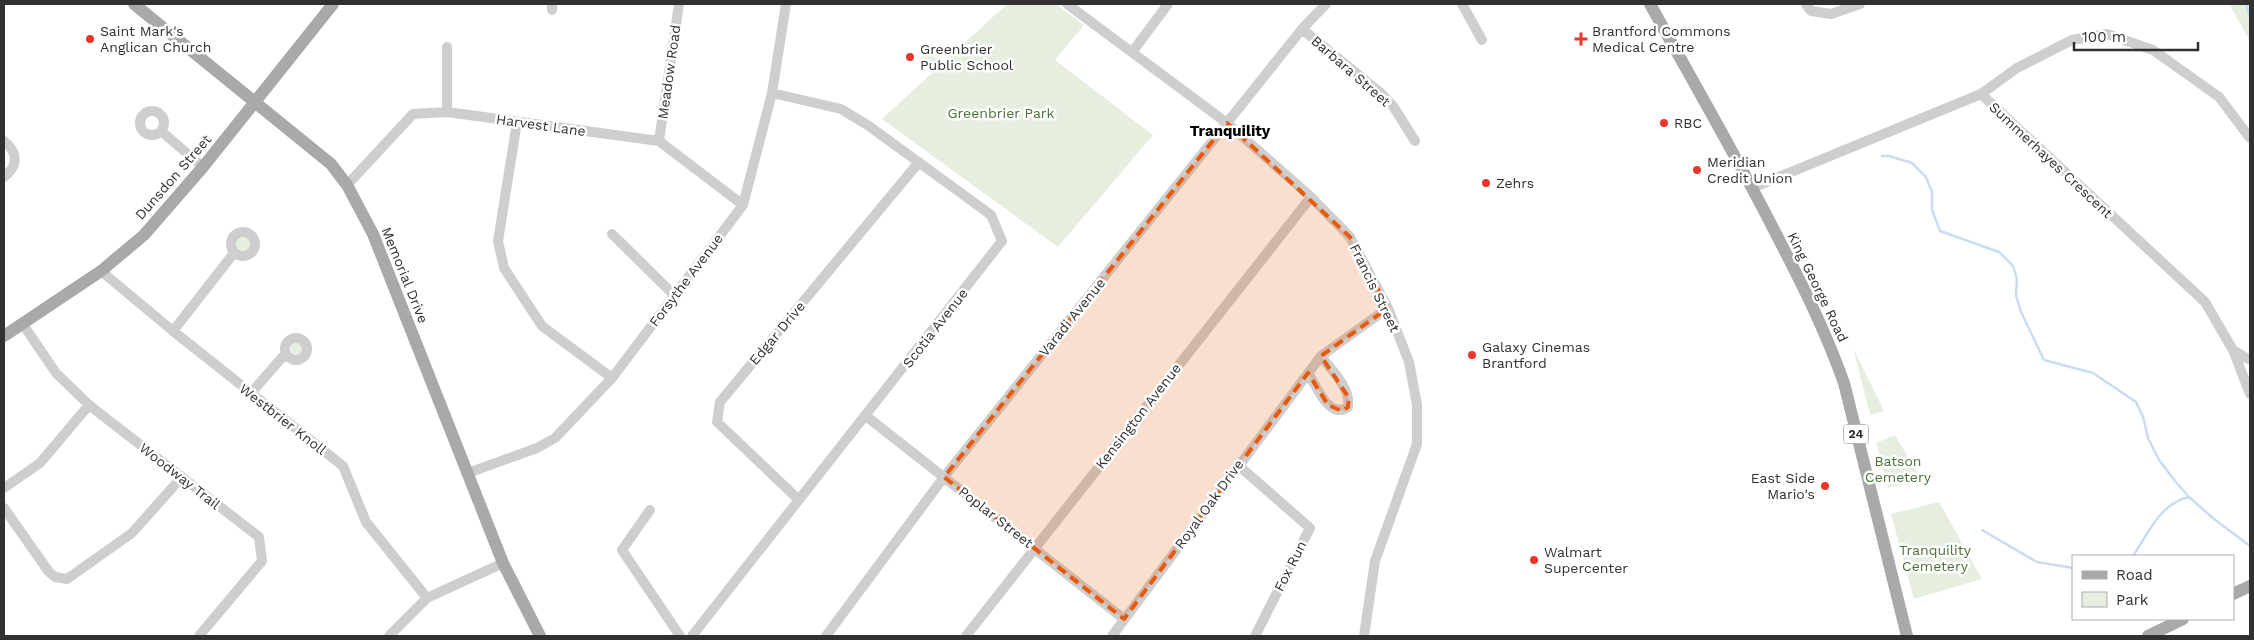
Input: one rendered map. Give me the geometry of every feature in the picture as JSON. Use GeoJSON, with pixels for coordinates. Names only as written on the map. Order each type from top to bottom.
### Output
{"type":"FeatureCollection","features":[{"type":"Feature","properties":{"kind":"main road","name":"Memorial Drive"},"geometry":{"type":"LineString","coordinates":[[134,4],[331,164],[347,185],[373,234],[503,563],[540,636]]}},
{"type":"Feature","properties":{"kind":"main road","name":"Dunsdon Street"},"geometry":{"type":"LineString","coordinates":[[4,336],[101,271],[144,235],[203,167],[333,4]]}},
{"type":"Feature","properties":{"kind":"main road","name":"King George Road"},"geometry":{"type":"LineString","coordinates":[[1650,4],[1752,188],[1817,313],[1831,345],[1844,383],[1907,636]]}},
{"type":"Feature","properties":{"kind":"main road"},"geometry":{"type":"LineString","coordinates":[[2234,594],[2250,586]]}},
{"type":"Feature","properties":{"kind":"main road"},"geometry":{"type":"LineString","coordinates":[[2148,636],[2181,620]]}},
{"type":"Feature","properties":{"kind":"street","name":"Meadow Road"},"geometry":{"type":"LineString","coordinates":[[659,141],[679,4]]}},
{"type":"Feature","properties":{"kind":"street","name":"Forsythe Avenue"},"geometry":{"type":"LineString","coordinates":[[468,473],[528,451],[554,438],[612,378],[743,205],[772,93],[786,4]]}},
{"type":"Feature","properties":{"kind":"street","name":"Francis Street"},"geometry":{"type":"LineString","coordinates":[[1067,4],[1133,51],[1227,123],[1311,197],[1350,237],[1388,308],[1409,362],[1417,405],[1417,444],[1375,561],[1364,636]]}},
{"type":"Feature","properties":{"kind":"street"},"geometry":{"type":"LineString","coordinates":[[1133,51],[1168,4]]}},
{"type":"Feature","properties":{"kind":"street","name":"Varadi Avenue"},"geometry":{"type":"LineString","coordinates":[[826,636],[944,476],[1302,29],[1326,4]]}},
{"type":"Feature","properties":{"kind":"street"},"geometry":{"type":"LineString","coordinates":[[1462,4],[1482,40]]}},
{"type":"Feature","properties":{"kind":"street"},"geometry":{"type":"LineString","coordinates":[[1806,4],[1811,11],[1831,14],[1860,4]]}},
{"type":"Feature","properties":{"kind":"street","name":"Barbara Street"},"geometry":{"type":"LineString","coordinates":[[1302,29],[1383,95],[1393,106],[1416,141]]}},
{"type":"Feature","properties":{"kind":"street"},"geometry":{"type":"LineString","coordinates":[[1980,94],[2017,68],[2072,40],[2107,34],[2154,50],[2219,97],[2250,138]]}},
{"type":"Feature","properties":{"kind":"street"},"geometry":{"type":"LineString","coordinates":[[447,47],[447,112]]}},
{"type":"Feature","properties":{"kind":"street","name":"Scotia Avenue"},"geometry":{"type":"LineString","coordinates":[[692,636],[1002,241],[991,215],[869,126],[841,109],[772,93]]}},
{"type":"Feature","properties":{"kind":"street","name":"Summerhayes Crescent"},"geometry":{"type":"LineString","coordinates":[[1752,188],[1980,94],[2204,302],[2234,350],[2250,394]]}},
{"type":"Feature","properties":{"kind":"street","name":"Harvest Lane"},"geometry":{"type":"LineString","coordinates":[[347,185],[413,114],[447,112],[659,141],[743,205]]}},
{"type":"Feature","properties":{"kind":"street"},"geometry":{"type":"LineString","coordinates":[[517,122],[498,242],[504,268],[542,326],[612,378]]}},
{"type":"Feature","properties":{"kind":"street"},"geometry":{"type":"LineString","coordinates":[[161,131],[203,167]]}},
{"type":"Feature","properties":{"kind":"street"},"geometry":{"type":"LineString","coordinates":[[4,140],[15,156],[14,166],[6,172]]}},
{"type":"Feature","properties":{"kind":"street","name":"Edgar Drive"},"geometry":{"type":"LineString","coordinates":[[799,500],[717,422],[720,402],[919,162]]}},
{"type":"Feature","properties":{"kind":"street","name":"Kensington Avenue"},"geometry":{"type":"LineString","coordinates":[[966,636],[1311,197]]}},
{"type":"Feature","properties":{"kind":"street"},"geometry":{"type":"LineString","coordinates":[[612,234],[674,295]]}},
{"type":"Feature","properties":{"kind":"street"},"geometry":{"type":"LineString","coordinates":[[173,331],[234,253]]}},
{"type":"Feature","properties":{"kind":"street","name":"Westbrier Knoll"},"geometry":{"type":"LineString","coordinates":[[101,271],[173,331],[344,466],[366,522],[427,598]]}},
{"type":"Feature","properties":{"kind":"street","name":"Royal Oak Drive"},"geometry":{"type":"LineString","coordinates":[[1112,636],[1321,356],[1388,308]]}},
{"type":"Feature","properties":{"kind":"street","name":"Woodway Trail"},"geometry":{"type":"LineString","coordinates":[[22,324],[56,373],[89,406],[259,537],[262,561],[199,636]]}},
{"type":"Feature","properties":{"kind":"street"},"geometry":{"type":"LineString","coordinates":[[2234,350],[2248,359],[2250,358]]}},
{"type":"Feature","properties":{"kind":"street"},"geometry":{"type":"LineString","coordinates":[[251,393],[286,353]]}},
{"type":"Feature","properties":{"kind":"street"},"geometry":{"type":"LineString","coordinates":[[1308,373],[1328,405],[1336,411],[1342,412],[1348,407],[1349,398],[1344,387],[1321,356]]}},
{"type":"Feature","properties":{"kind":"street"},"geometry":{"type":"LineString","coordinates":[[4,488],[40,463],[89,406]]}},
{"type":"Feature","properties":{"kind":"street","name":"Poplar Street"},"geometry":{"type":"LineString","coordinates":[[866,416],[1124,620]]}},
{"type":"Feature","properties":{"kind":"street","name":"Fox Run"},"geometry":{"type":"LineString","coordinates":[[1238,465],[1310,528],[1255,636]]}},
{"type":"Feature","properties":{"kind":"street"},"geometry":{"type":"LineString","coordinates":[[4,508],[50,572],[56,577],[67,579],[132,533],[181,478]]}},
{"type":"Feature","properties":{"kind":"street"},"geometry":{"type":"LineString","coordinates":[[650,510],[622,550],[680,636]]}},
{"type":"Feature","properties":{"kind":"street"},"geometry":{"type":"LineString","coordinates":[[389,636],[427,598],[503,563]]}},
{"type":"Feature","properties":{"kind":"highlighted area"},"geometry":{"type":"Polygon","coordinates":[[[1227,123],[1350,237],[1388,308],[1321,356],[1349,398],[1348,407],[1342,411],[1328,405],[1308,373],[1124,619],[944,477],[1227,123]]]}},
{"type":"Feature","properties":{"kind":"green space","name":"Greenbrier Park"},"geometry":{"type":"Polygon","coordinates":[[[1007,4],[1056,4],[1084,25],[1055,60],[1153,135],[1058,247],[882,119],[1007,4]]]}},
{"type":"Feature","properties":{"kind":"green space"},"geometry":{"type":"Polygon","coordinates":[[[2229,4],[2250,4],[2250,41],[2229,4]]]}},
{"type":"Feature","properties":{"kind":"green space"},"geometry":{"type":"Polygon","coordinates":[[[926,53],[931,54],[941,62],[930,71],[920,59],[926,53]]]}},
{"type":"Feature","properties":{"kind":"green space"},"geometry":{"type":"Polygon","coordinates":[[[240,237],[246,237],[250,244],[246,251],[240,251],[236,247],[236,241],[240,237]]]}},
{"type":"Feature","properties":{"kind":"green space"},"geometry":{"type":"Polygon","coordinates":[[[297,343],[303,349],[297,355],[291,349],[297,343]]]}},
{"type":"Feature","properties":{"kind":"green space","name":"Batson Cemetery"},"geometry":{"type":"Polygon","coordinates":[[[1853,348],[1884,411],[1870,415],[1853,348]]]}},
{"type":"Feature","properties":{"kind":"green space","name":"Batson Cemetery"},"geometry":{"type":"Polygon","coordinates":[[[1895,435],[1921,479],[1888,488],[1876,443],[1895,435]]]}},
{"type":"Feature","properties":{"kind":"green space","name":"Tranquility Cemetery"},"geometry":{"type":"Polygon","coordinates":[[[1939,502],[1982,579],[1914,599],[1891,514],[1939,502]]]}},
{"type":"Feature","properties":{"kind":"waterway"},"geometry":{"type":"LineString","coordinates":[[2246,4],[2250,18]]}},
{"type":"Feature","properties":{"kind":"waterway"},"geometry":{"type":"LineString","coordinates":[[1882,156],[1889,156],[1912,163],[1926,177],[1932,192],[1932,210],[1940,231],[1999,252],[2013,266],[2017,279],[2016,295],[2021,312],[2044,360],[2093,373],[2136,402],[2143,417],[2148,438],[2159,460],[2175,481],[2189,497],[2214,519],[2250,546]]}},
{"type":"Feature","properties":{"kind":"waterway"},"geometry":{"type":"LineString","coordinates":[[2134,555],[2162,513],[2170,506],[2189,497]]}},
{"type":"Feature","properties":{"kind":"waterway"},"geometry":{"type":"LineString","coordinates":[[1982,530],[2037,562],[2072,568]]}},
{"type":"Feature","properties":{"kind":"place","name":"Saint Mark's Anglican Church"},"geometry":{"type":"Point","coordinates":[90,39]}},
{"type":"Feature","properties":{"kind":"place","name":"Brantford Commons Medical Centre"},"geometry":{"type":"Point","coordinates":[1581,39]}},
{"type":"Feature","properties":{"kind":"place","name":"Greenbrier Public School"},"geometry":{"type":"Point","coordinates":[910,57]}},
{"type":"Feature","properties":{"kind":"place","name":"RBC"},"geometry":{"type":"Point","coordinates":[1664,123]}},
{"type":"Feature","properties":{"kind":"place","name":"Meridian Credit Union"},"geometry":{"type":"Point","coordinates":[1697,170]}},
{"type":"Feature","properties":{"kind":"place","name":"Zehrs"},"geometry":{"type":"Point","coordinates":[1486,183]}},
{"type":"Feature","properties":{"kind":"place","name":"Galaxy Cinemas Brantford"},"geometry":{"type":"Point","coordinates":[1472,355]}},
{"type":"Feature","properties":{"kind":"place","name":"East Side Mario's"},"geometry":{"type":"Point","coordinates":[1825,486]}},
{"type":"Feature","properties":{"kind":"place","name":"Walmart Supercenter"},"geometry":{"type":"Point","coordinates":[1534,560]}},
{"type":"Feature","properties":{"kind":"district","name":"Tranquility"},"geometry":{"type":"Point","coordinates":[1230,131]}}]}
